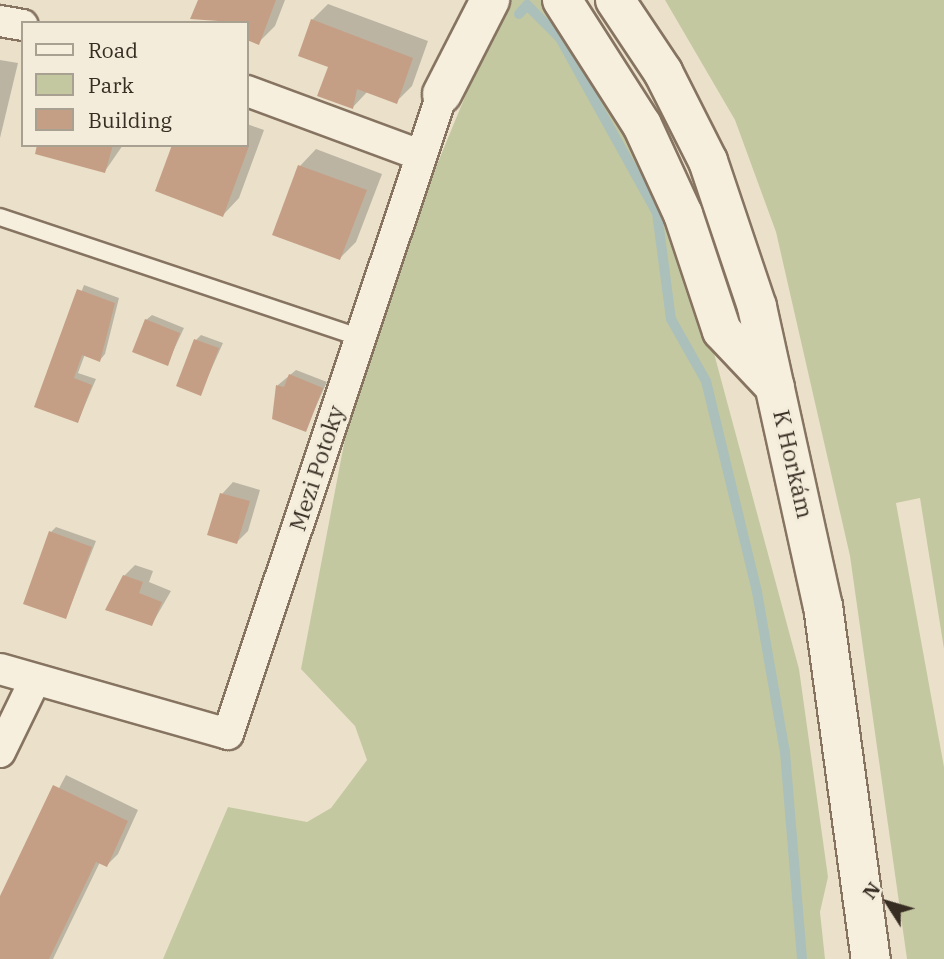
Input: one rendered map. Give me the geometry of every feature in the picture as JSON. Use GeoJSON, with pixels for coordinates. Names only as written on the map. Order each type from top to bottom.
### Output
{"type":"FeatureCollection","features":[{"type":"Feature","properties":{"kind":"main road"},"geometry":{"type":"LineString","coordinates":[[447,81],[454,37],[469,0]]}},
{"type":"Feature","properties":{"kind":"main road"},"geometry":{"type":"LineString","coordinates":[[447,81],[490,0]]}},
{"type":"Feature","properties":{"kind":"main road"},"geometry":{"type":"LineString","coordinates":[[562,0],[642,125],[683,214],[722,331],[776,388]]}},
{"type":"Feature","properties":{"kind":"main road","name":"K Horkám"},"geometry":{"type":"LineString","coordinates":[[615,0],[663,72],[708,161],[734,226],[776,388],[823,606],[871,959]]}},
{"type":"Feature","properties":{"kind":"street"},"geometry":{"type":"LineString","coordinates":[[0,21],[21,25]]}},
{"type":"Feature","properties":{"kind":"street"},"geometry":{"type":"LineString","coordinates":[[359,337],[417,153],[447,81]]}},
{"type":"Feature","properties":{"kind":"street"},"geometry":{"type":"LineString","coordinates":[[248,91],[417,153]]}},
{"type":"Feature","properties":{"kind":"street","name":"Mezi Potoky"},"geometry":{"type":"LineString","coordinates":[[0,668],[34,682],[228,734],[359,337]]}},
{"type":"Feature","properties":{"kind":"street"},"geometry":{"type":"LineString","coordinates":[[0,752],[34,682]]}},
{"type":"Feature","properties":{"kind":"lane"},"geometry":{"type":"LineString","coordinates":[[0,217],[359,337]]}},
{"type":"Feature","properties":{"kind":"green space"},"geometry":{"type":"Polygon","coordinates":[[[505,0],[546,0],[586,49],[687,253],[799,669],[828,877],[820,912],[825,959],[163,959],[228,807],[307,822],[331,808],[367,760],[355,726],[301,669],[356,381],[381,300],[505,0]]]}},
{"type":"Feature","properties":{"kind":"green space"},"geometry":{"type":"Polygon","coordinates":[[[665,0],[944,0],[944,649],[920,498],[896,503],[944,767],[944,959],[907,959],[850,556],[776,232],[735,120],[665,0]]]}},
{"type":"Feature","properties":{"kind":"building"},"geometry":{"type":"Polygon","coordinates":[[[198,0],[276,0],[259,45],[248,40],[248,21],[190,19],[198,0]]]}},
{"type":"Feature","properties":{"kind":"building"},"geometry":{"type":"Polygon","coordinates":[[[311,19],[413,58],[397,104],[357,89],[353,109],[317,96],[328,67],[298,56],[311,19]]]}},
{"type":"Feature","properties":{"kind":"building"},"geometry":{"type":"Polygon","coordinates":[[[249,146],[223,217],[155,191],[171,147],[249,146]]]}},
{"type":"Feature","properties":{"kind":"building"},"geometry":{"type":"Polygon","coordinates":[[[37,147],[112,147],[105,173],[35,154],[37,147]]]}},
{"type":"Feature","properties":{"kind":"building"},"geometry":{"type":"Polygon","coordinates":[[[298,165],[367,190],[340,260],[272,235],[298,165]]]}},
{"type":"Feature","properties":{"kind":"building"},"geometry":{"type":"Polygon","coordinates":[[[77,289],[115,303],[100,362],[82,355],[74,378],[92,385],[78,423],[34,407],[77,289]]]}},
{"type":"Feature","properties":{"kind":"building"},"geometry":{"type":"Polygon","coordinates":[[[145,319],[180,333],[168,366],[132,352],[145,319]]]}},
{"type":"Feature","properties":{"kind":"building"},"geometry":{"type":"Polygon","coordinates":[[[194,339],[219,348],[201,396],[176,386],[194,339]]]}},
{"type":"Feature","properties":{"kind":"building"},"geometry":{"type":"Polygon","coordinates":[[[289,374],[323,388],[306,432],[272,419],[276,385],[284,387],[289,374]]]}},
{"type":"Feature","properties":{"kind":"building"},"geometry":{"type":"Polygon","coordinates":[[[220,493],[250,501],[237,544],[207,535],[220,493]]]}},
{"type":"Feature","properties":{"kind":"building"},"geometry":{"type":"Polygon","coordinates":[[[49,531],[92,547],[66,619],[23,604],[49,531]]]}},
{"type":"Feature","properties":{"kind":"building"},"geometry":{"type":"Polygon","coordinates":[[[123,575],[143,582],[139,593],[162,602],[152,626],[105,610],[123,575]]]}},
{"type":"Feature","properties":{"kind":"building"},"geometry":{"type":"Polygon","coordinates":[[[53,785],[128,821],[107,867],[96,862],[49,959],[0,959],[0,896],[53,785]]]}},
{"type":"Feature","properties":{"kind":"waterway"},"geometry":{"type":"LineString","coordinates":[[519,14],[527,5],[560,38],[657,213],[671,319],[706,381],[757,592],[785,752],[802,959]]}}]}
